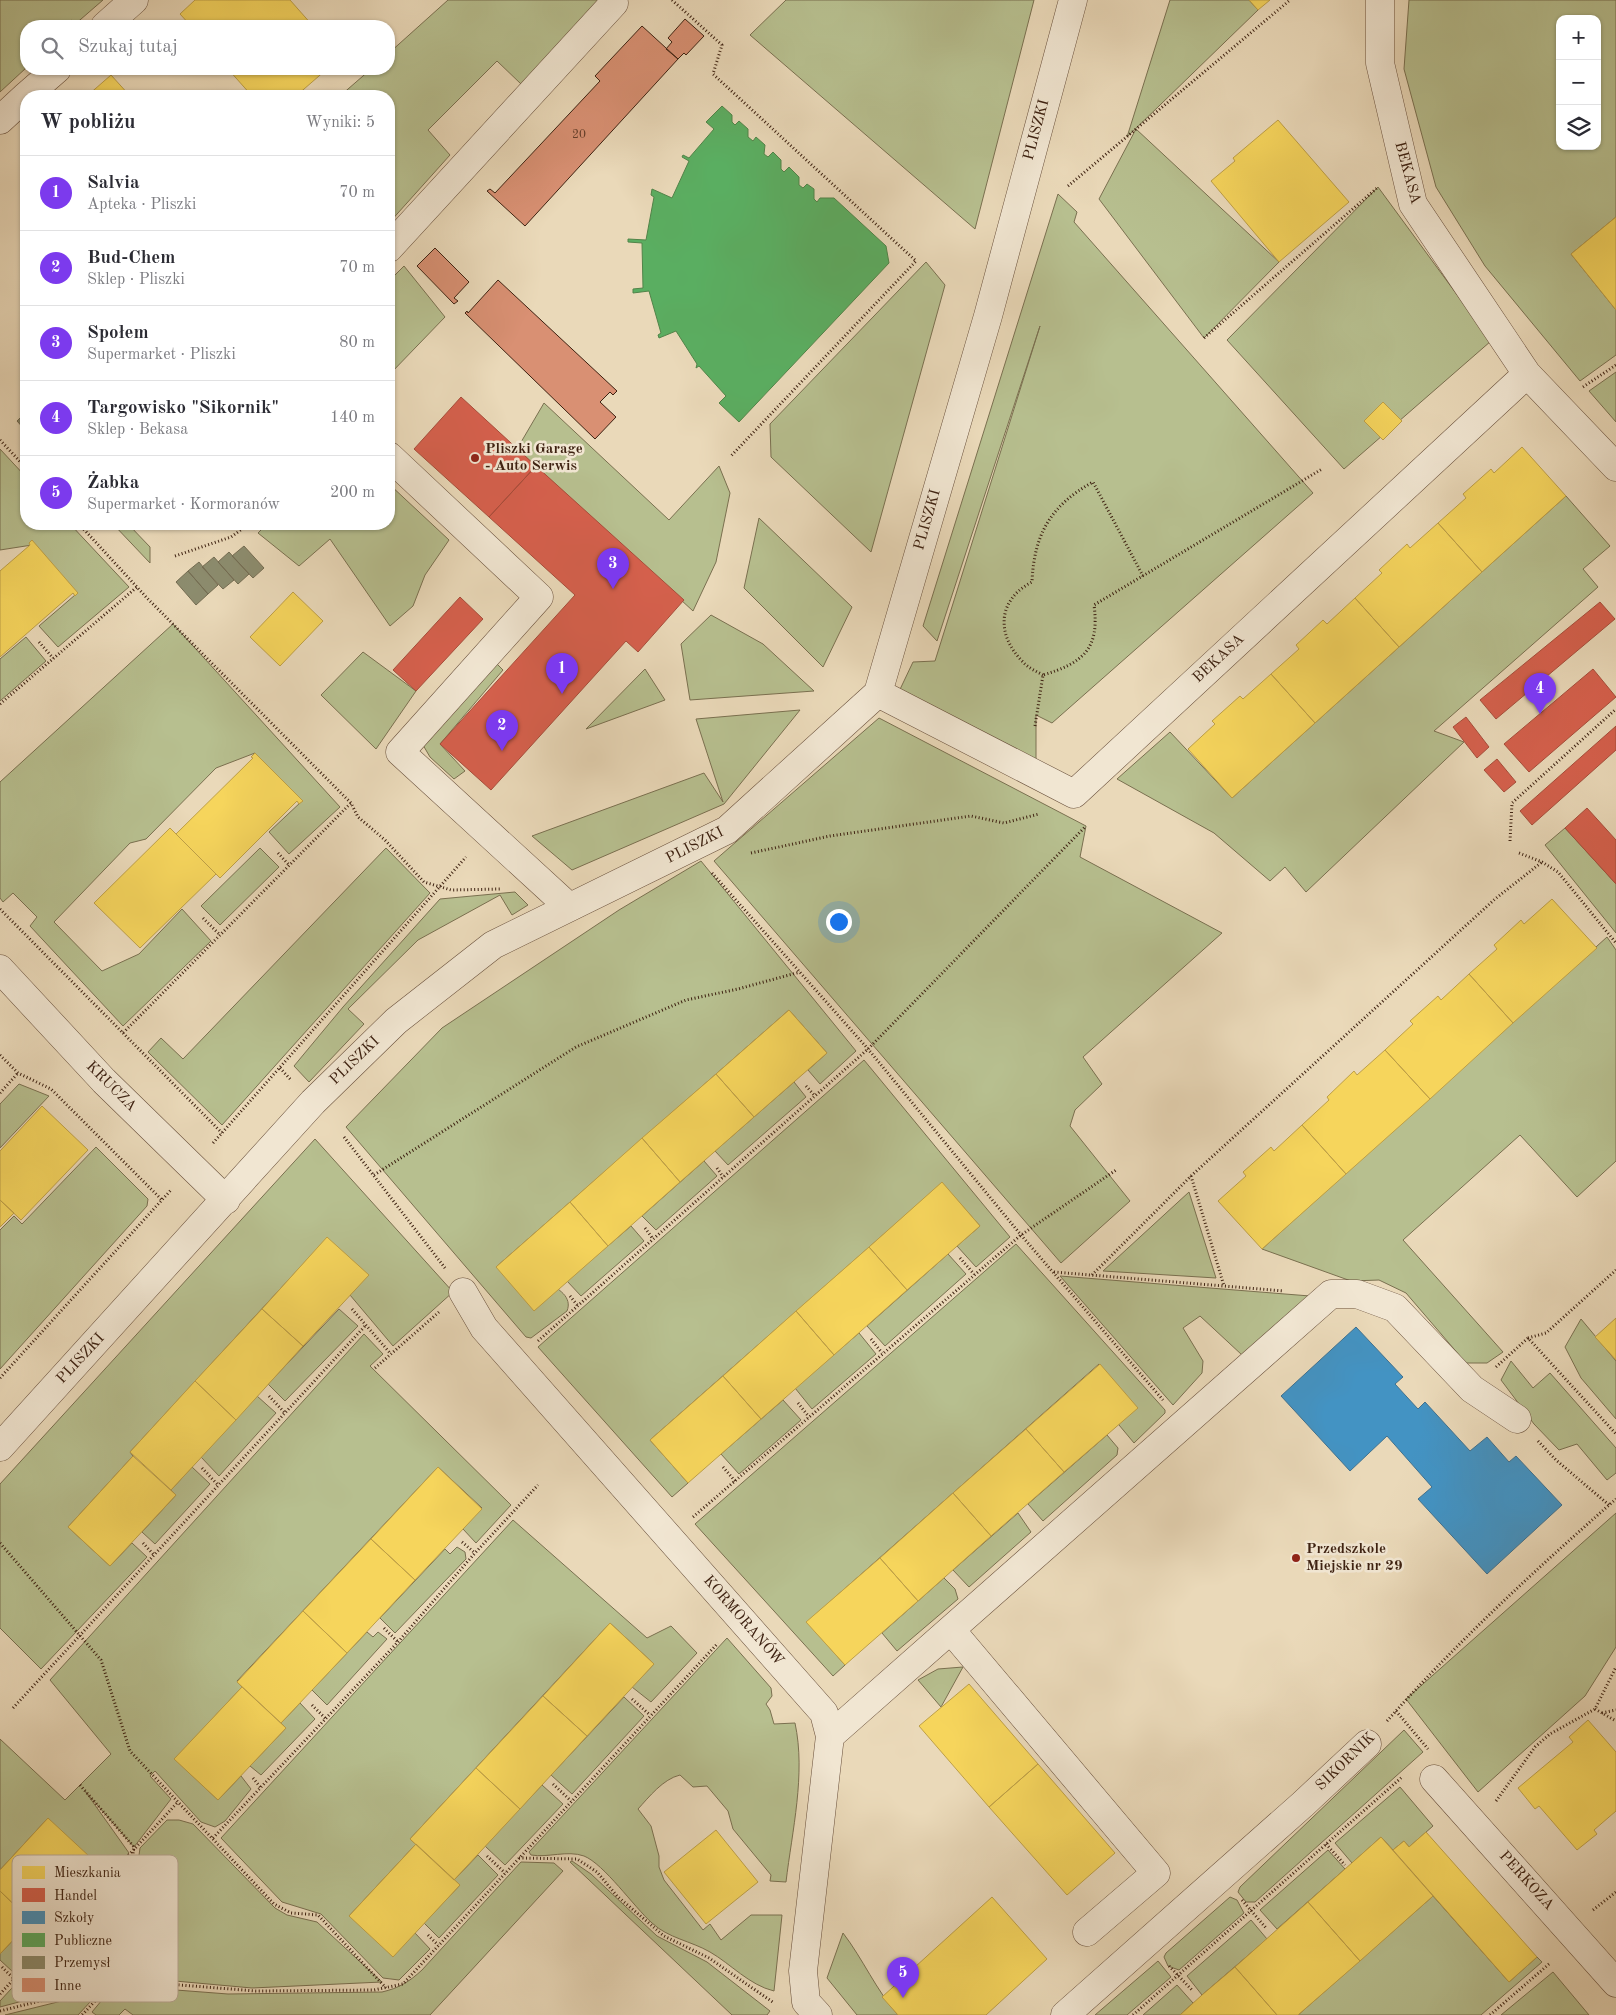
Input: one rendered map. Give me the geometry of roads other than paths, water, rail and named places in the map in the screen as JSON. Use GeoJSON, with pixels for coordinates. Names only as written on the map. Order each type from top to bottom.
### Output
{"type":"FeatureCollection","features":[{"type":"Feature","properties":{"kind":"street"},"geometry":{"type":"LineString","coordinates":[[112,20],[134,0]]}},
{"type":"Feature","properties":{"kind":"street","name":"PLISZKI"},"geometry":{"type":"LineString","coordinates":[[0,1447],[313,1102],[396,1021],[493,945],[727,830],[878,693],[988,316],[1073,0]]}},
{"type":"Feature","properties":{"kind":"street","name":"BEKASA"},"geometry":{"type":"LineString","coordinates":[[1380,0],[1380,63],[1413,204],[1526,374],[1616,468]]}},
{"type":"Feature","properties":{"kind":"street"},"geometry":{"type":"LineString","coordinates":[[395,241],[614,4]]}},
{"type":"Feature","properties":{"kind":"street"},"geometry":{"type":"LineString","coordinates":[[33,90],[50,75]]}},
{"type":"Feature","properties":{"kind":"street"},"geometry":{"type":"LineString","coordinates":[[0,120],[20,102]]}},
{"type":"Feature","properties":{"kind":"street","name":"BEKASA"},"geometry":{"type":"LineString","coordinates":[[878,693],[1074,794],[1526,374]]}},
{"type":"Feature","properties":{"kind":"street"},"geometry":{"type":"LineString","coordinates":[[395,462],[539,597],[400,752],[569,907]]}},
{"type":"Feature","properties":{"kind":"street","name":"KRUCZA"},"geometry":{"type":"LineString","coordinates":[[0,970],[104,1081],[226,1200]]}},
{"type":"Feature","properties":{"kind":"street","name":"KORMORANÓW"},"geometry":{"type":"LineString","coordinates":[[463,1292],[484,1328],[824,1713],[830,1736],[803,1970],[806,2002],[818,2015]]}},
{"type":"Feature","properties":{"kind":"street"},"geometry":{"type":"LineString","coordinates":[[830,1736],[1331,1294],[1357,1294],[1395,1308],[1472,1389],[1518,1419]]}},
{"type":"Feature","properties":{"kind":"street"},"geometry":{"type":"LineString","coordinates":[[951,1630],[1156,1874],[1087,1932]]}},
{"type":"Feature","properties":{"kind":"street","name":"SIKORNIK"},"geometry":{"type":"LineString","coordinates":[[1065,2015],[1303,1804],[1367,1744]]}},
{"type":"Feature","properties":{"kind":"street","name":"PERKOZA"},"geometry":{"type":"LineString","coordinates":[[1434,1779],[1616,1983]]}},
{"type":"Feature","properties":{"kind":"place","name":"Pliszki Garage - Auto Serwis"},"geometry":{"type":"Point","coordinates":[475,458]}},
{"type":"Feature","properties":{"kind":"place","name":"Społem"},"geometry":{"type":"Point","coordinates":[613,589]}},
{"type":"Feature","properties":{"kind":"place","name":"Salvia"},"geometry":{"type":"Point","coordinates":[562,694]}},
{"type":"Feature","properties":{"kind":"place","name":"Targowisko \"Sikornik\""},"geometry":{"type":"Point","coordinates":[1540,714]}},
{"type":"Feature","properties":{"kind":"place","name":"Bud-Chem"},"geometry":{"type":"Point","coordinates":[502,751]}},
{"type":"Feature","properties":{"kind":"place","name":"Przedszkole Miejskie nr 29"},"geometry":{"type":"Point","coordinates":[1296,1558]}},
{"type":"Feature","properties":{"kind":"place","name":"Żabka"},"geometry":{"type":"Point","coordinates":[903,1998]}}]}
